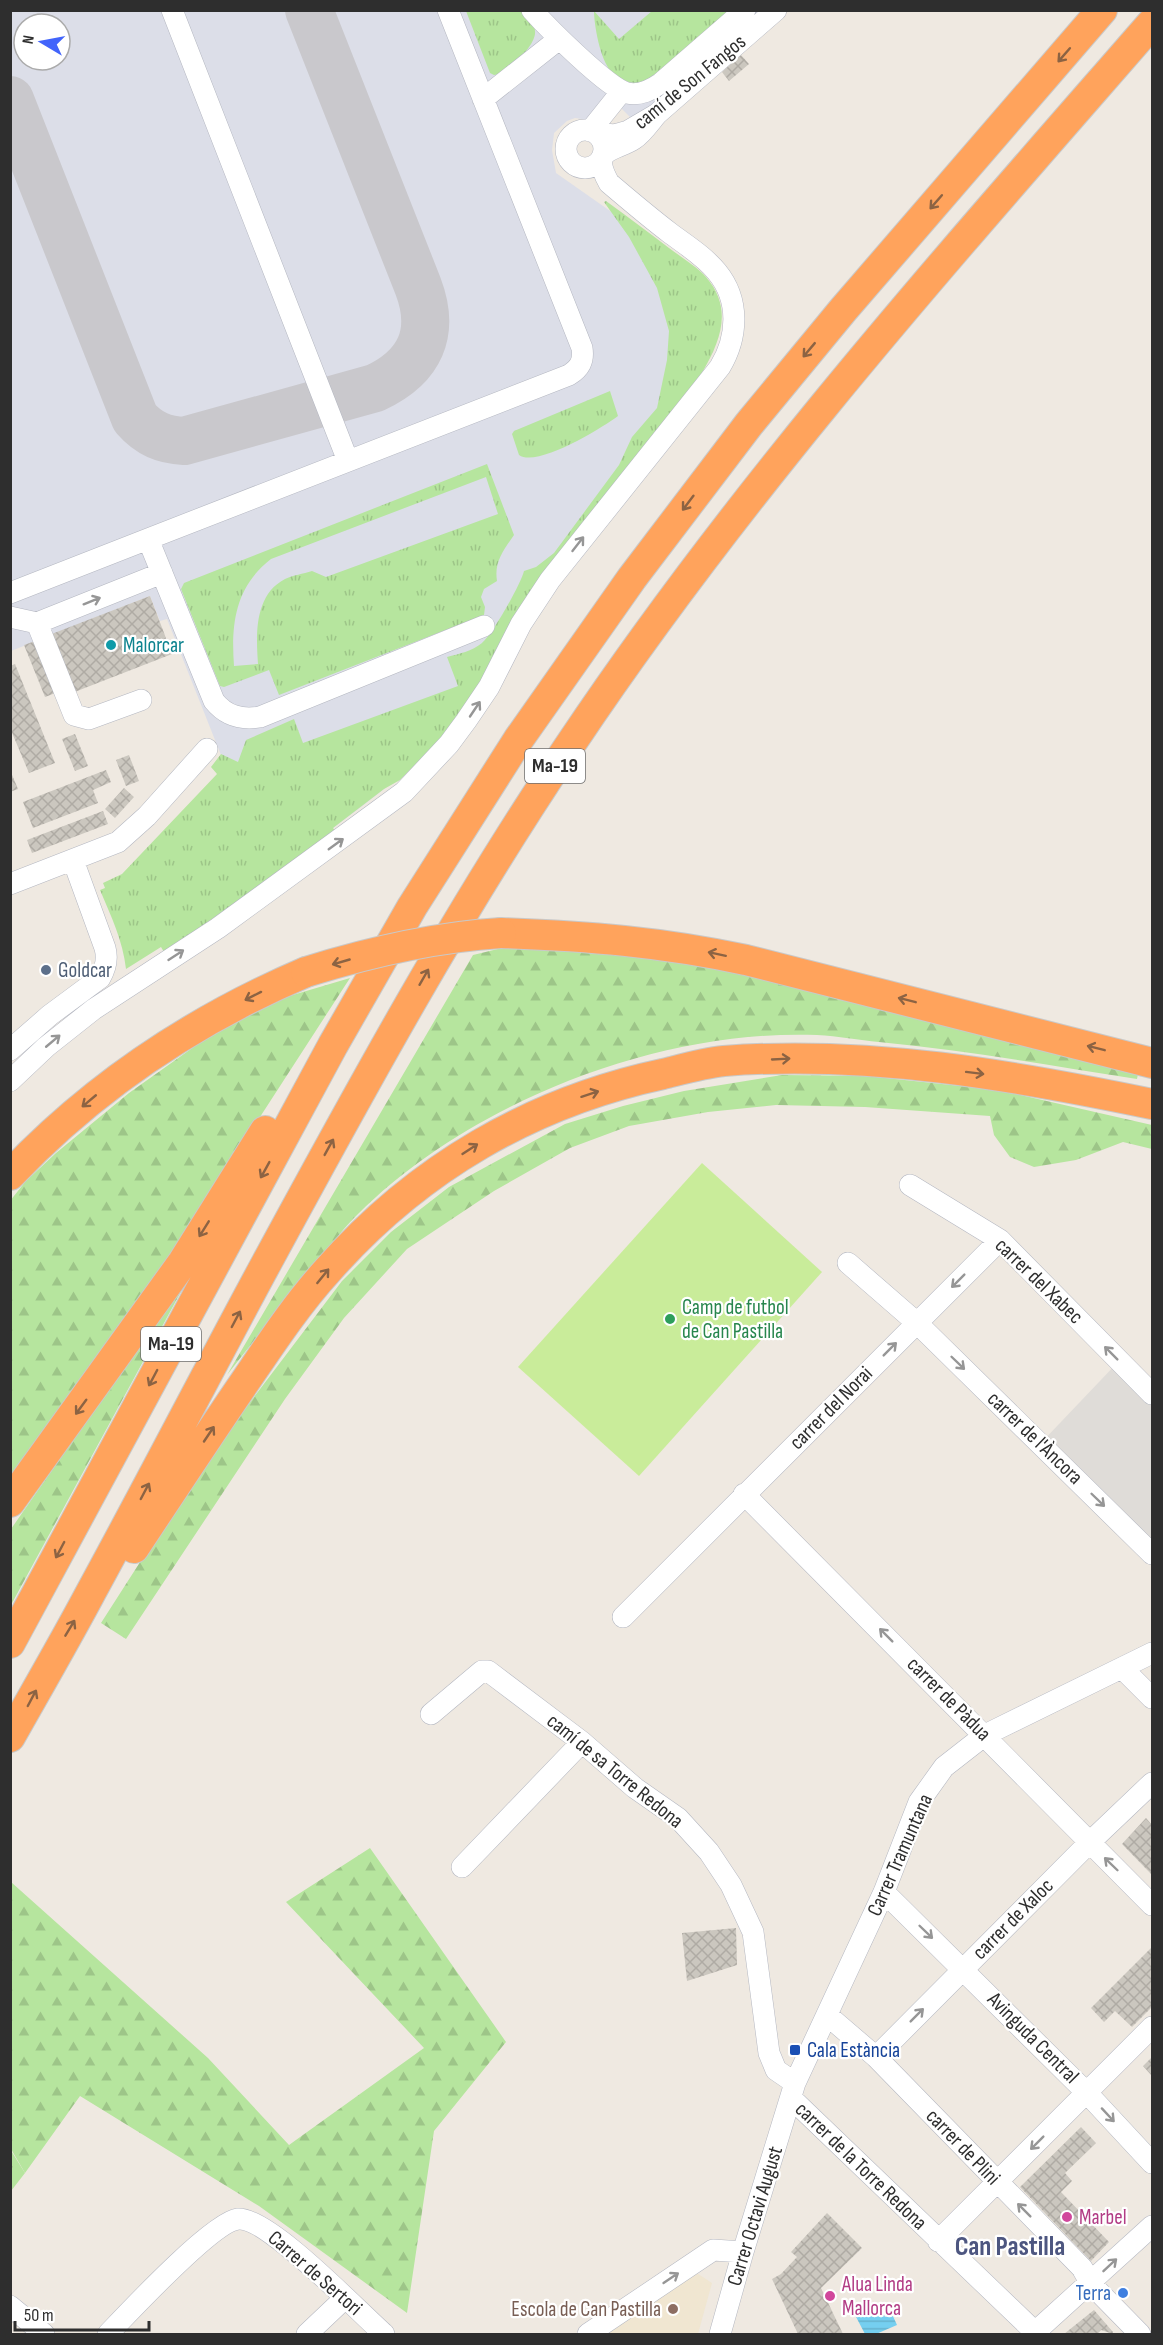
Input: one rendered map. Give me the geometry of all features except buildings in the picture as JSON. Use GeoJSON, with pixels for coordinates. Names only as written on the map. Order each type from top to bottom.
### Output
{"type":"FeatureCollection","features":[{"type":"Feature","properties":{"kind":"highway","name":"Ma-19"},"geometry":{"type":"LineString","coordinates":[[10,1643],[333,1045],[412,907],[518,740],[632,578],[725,455],[817,341],[1102,10]]}},
{"type":"Feature","properties":{"kind":"highway","name":"Ma-19"},"geometry":{"type":"LineString","coordinates":[[10,1737],[88,1598],[230,1329],[402,1014],[487,873],[574,738],[684,585],[815,416],[1152,23]]}},
{"type":"Feature","properties":{"kind":"highway"},"geometry":{"type":"LineString","coordinates":[[10,1175],[55,1131],[117,1078],[214,1016],[260,992],[306,972],[369,954],[427,941],[501,933],[622,939],[685,947],[757,963],[1152,1063]]}},
{"type":"Feature","properties":{"kind":"highway"},"geometry":{"type":"LineString","coordinates":[[10,1502],[183,1262],[284,1100],[333,1045]]}},
{"type":"Feature","properties":{"kind":"highway"},"geometry":{"type":"LineString","coordinates":[[88,1598],[111,1582],[273,1341],[328,1270],[381,1217],[439,1170],[483,1141],[536,1114],[636,1080],[720,1061],[812,1057],[886,1061],[1023,1079],[1152,1104]]}},
{"type":"Feature","properties":{"kind":"street"},"geometry":{"type":"LineString","coordinates":[[172,10],[348,461]]}},
{"type":"Feature","properties":{"kind":"street"},"geometry":{"type":"LineString","coordinates":[[10,593],[569,375],[579,367],[582,362],[582,348],[448,10]]}},
{"type":"Feature","properties":{"kind":"street"},"geometry":{"type":"LineString","coordinates":[[532,10],[559,39],[622,91],[637,94],[653,89],[745,10]]}},
{"type":"Feature","properties":{"kind":"street","name":"camí de Son Fangos"},"geometry":{"type":"LineString","coordinates":[[593,132],[614,135],[628,131],[657,114],[776,10]]}},
{"type":"Feature","properties":{"kind":"street"},"geometry":{"type":"LineString","coordinates":[[483,99],[559,39]]}},
{"type":"Feature","properties":{"kind":"street"},"geometry":{"type":"LineString","coordinates":[[593,132],[622,91]]}},
{"type":"Feature","properties":{"kind":"street"},"geometry":{"type":"LineString","coordinates":[[10,1081],[46,1047],[94,1009],[218,928],[404,792],[449,744],[466,722],[489,687],[521,624],[550,579],[720,367],[730,349],[735,319],[732,300],[724,282],[709,263],[609,183],[603,170],[603,157],[604,143],[593,132],[583,130],[571,136],[566,148],[570,161],[580,168],[587,169],[595,166],[603,157],[610,149],[638,136],[657,114]]}},
{"type":"Feature","properties":{"kind":"street"},"geometry":{"type":"LineString","coordinates":[[148,539],[213,701],[222,710],[238,718],[260,717],[484,626]]}},
{"type":"Feature","properties":{"kind":"street"},"geometry":{"type":"LineString","coordinates":[[10,617],[37,623],[162,573]]}},
{"type":"Feature","properties":{"kind":"street"},"geometry":{"type":"LineString","coordinates":[[37,623],[74,716],[89,720],[141,700]]}},
{"type":"Feature","properties":{"kind":"street"},"geometry":{"type":"LineString","coordinates":[[10,884],[118,842],[132,832],[207,749]]}},
{"type":"Feature","properties":{"kind":"street"},"geometry":{"type":"LineString","coordinates":[[10,1050],[50,1015],[100,978],[104,972],[107,956],[105,948],[73,860]]}},
{"type":"Feature","properties":{"kind":"street","name":"carrer del Xabec"},"geometry":{"type":"LineString","coordinates":[[910,1185],[1000,1240],[1152,1394]]}},
{"type":"Feature","properties":{"kind":"street"},"geometry":{"type":"LineString","coordinates":[[917,1323],[1000,1240]]}},
{"type":"Feature","properties":{"kind":"street","name":"carrer de l'Àncora"},"geometry":{"type":"LineString","coordinates":[[848,1263],[917,1323],[1152,1554]]}},
{"type":"Feature","properties":{"kind":"street","name":"carrer del Norai"},"geometry":{"type":"LineString","coordinates":[[623,1617],[917,1323]]}},
{"type":"Feature","properties":{"kind":"street","name":"carrer de Pàdua"},"geometry":{"type":"LineString","coordinates":[[744,1494],[1152,1905]]}},
{"type":"Feature","properties":{"kind":"street","name":"Carrer Tramuntana"},"geometry":{"type":"LineString","coordinates":[[793,2091],[884,1892],[919,1802],[944,1767],[985,1735],[1152,1653]]}},
{"type":"Feature","properties":{"kind":"street"},"geometry":{"type":"LineString","coordinates":[[1122,1668],[1152,1698]]}},
{"type":"Feature","properties":{"kind":"street","name":"camí de sa Torre Redona"},"geometry":{"type":"LineString","coordinates":[[430,1714],[482,1671],[488,1671],[582,1742],[635,1788],[678,1818],[709,1852],[731,1886],[753,1932],[769,2053],[776,2070],[793,2091]]}},
{"type":"Feature","properties":{"kind":"street"},"geometry":{"type":"LineString","coordinates":[[462,1867],[582,1742]]}},
{"type":"Feature","properties":{"kind":"street","name":"carrer de Xaloc"},"geometry":{"type":"LineString","coordinates":[[876,2057],[963,1968],[1152,1783]]}},
{"type":"Feature","properties":{"kind":"street","name":"Avinguda Central"},"geometry":{"type":"LineString","coordinates":[[884,1892],[1087,2093],[1152,2163]]}},
{"type":"Feature","properties":{"kind":"street","name":"carrer de Plini"},"geometry":{"type":"LineString","coordinates":[[827,2015],[876,2057],[1082,2268],[1091,2284],[1140,2334]]}},
{"type":"Feature","properties":{"kind":"street"},"geometry":{"type":"LineString","coordinates":[[938,2241],[1152,2027]]}},
{"type":"Feature","properties":{"kind":"street","name":"carrer de la Torre Redona"},"geometry":{"type":"LineString","coordinates":[[793,2091],[938,2241],[1035,2334]]}},
{"type":"Feature","properties":{"kind":"street","name":"Carrer Octavi August"},"geometry":{"type":"LineString","coordinates":[[720,2334],[742,2252],[793,2091]]}},
{"type":"Feature","properties":{"kind":"street","name":"Carrer de Sertori"},"geometry":{"type":"LineString","coordinates":[[108,2334],[138,2302],[218,2227],[237,2219],[250,2220],[276,2236],[384,2334]]}},
{"type":"Feature","properties":{"kind":"street"},"geometry":{"type":"LineString","coordinates":[[1035,2334],[1152,2226]]}},
{"type":"Feature","properties":{"kind":"street"},"geometry":{"type":"LineString","coordinates":[[588,2334],[713,2250],[742,2252]]}},
{"type":"Feature","properties":{"kind":"street"},"geometry":{"type":"LineString","coordinates":[[307,2334],[345,2298]]}},
{"type":"Feature","properties":{"kind":"street"},"geometry":{"type":"LineString","coordinates":[[10,2306],[44,2334]]}},
{"type":"Feature","properties":{"kind":"shaded area"},"geometry":{"type":"Polygon","coordinates":[[[11,11],[762,11],[635,122],[619,106],[589,120],[575,118],[567,121],[554,133],[552,150],[556,173],[680,260],[718,328],[403,774],[269,876],[167,619],[160,621],[150,596],[11,651],[11,11]]]}},
{"type":"Feature","properties":{"kind":"shaded area"},"geometry":{"type":"Polygon","coordinates":[[[1119,1361],[1152,1394],[1152,1554],[1040,1444],[1119,1361]]]}},
{"type":"Feature","properties":{"kind":"shaded area","name":"Escola de Can Pastilla"},"geometry":{"type":"Polygon","coordinates":[[[695,2272],[712,2283],[698,2334],[604,2334],[695,2272]]]}},
{"type":"Feature","properties":{"kind":"green space"},"geometry":{"type":"Polygon","coordinates":[[[466,11],[522,11],[534,25],[535,31],[531,44],[520,58],[506,69],[494,75],[490,73],[466,11]]]}},
{"type":"Feature","properties":{"kind":"green space"},"geometry":{"type":"Polygon","coordinates":[[[594,11],[619,39],[652,11],[732,11],[674,63],[649,79],[635,83],[620,78],[607,66],[598,42],[594,11]]]}},
{"type":"Feature","properties":{"kind":"green space"},"geometry":{"type":"Polygon","coordinates":[[[606,201],[698,269],[714,289],[722,312],[721,324],[715,348],[703,371],[441,738],[400,780],[384,789],[333,828],[337,833],[164,952],[161,947],[126,969],[119,939],[100,890],[105,888],[103,883],[122,874],[217,774],[211,767],[221,754],[238,762],[246,740],[294,719],[303,743],[458,686],[447,657],[474,648],[487,638],[506,609],[524,571],[536,567],[554,553],[619,465],[632,437],[657,408],[667,360],[669,331],[657,288],[629,237],[604,202],[606,201]]]}},
{"type":"Feature","properties":{"kind":"green space"},"geometry":{"type":"Polygon","coordinates":[[[610,391],[618,416],[554,452],[528,458],[519,455],[512,434],[514,431],[610,391]]]}},
{"type":"Feature","properties":{"kind":"green space"},"geometry":{"type":"Polygon","coordinates":[[[487,464],[514,535],[498,562],[497,581],[484,589],[481,597],[485,607],[484,615],[279,695],[269,670],[224,687],[220,686],[181,589],[184,583],[487,464]],[[486,477],[271,559],[250,582],[238,607],[233,636],[234,666],[258,664],[257,629],[262,605],[267,595],[285,579],[312,571],[326,577],[498,514],[486,477]]]}},
{"type":"Feature","properties":{"kind":"green space"},"geometry":{"type":"Polygon","coordinates":[[[502,948],[556,949],[674,958],[1139,1069],[1137,1079],[944,1049],[817,1035],[757,1036],[694,1045],[632,1059],[570,1080],[511,1107],[455,1138],[403,1174],[347,1225],[227,1375],[473,955],[502,948]]]}},
{"type":"Feature","properties":{"kind":"green space"},"geometry":{"type":"Polygon","coordinates":[[[350,978],[126,1328],[11,1480],[10,1201],[25,1182],[56,1153],[129,1093],[198,1044],[276,1000],[350,978]]]}},
{"type":"Feature","properties":{"kind":"green space"},"geometry":{"type":"Polygon","coordinates":[[[782,1075],[867,1076],[998,1090],[1152,1125],[1152,1149],[1123,1142],[1076,1160],[1034,1167],[1010,1157],[994,1135],[990,1116],[865,1107],[776,1105],[708,1112],[629,1126],[570,1148],[494,1191],[407,1249],[344,1318],[285,1399],[126,1639],[101,1623],[201,1467],[342,1281],[391,1232],[449,1187],[565,1124],[623,1106],[684,1091],[782,1075]]]}},
{"type":"Feature","properties":{"kind":"green space","name":"Camp de futbol de Can Pastilla"},"geometry":{"type":"Polygon","coordinates":[[[702,1163],[822,1272],[639,1476],[518,1367],[702,1163]]]}},
{"type":"Feature","properties":{"kind":"green space"},"geometry":{"type":"Polygon","coordinates":[[[196,1264],[11,1605],[11,1529],[196,1264]]]}},
{"type":"Feature","properties":{"kind":"green space"},"geometry":{"type":"Polygon","coordinates":[[[370,1848],[506,2042],[434,2131],[407,2313],[259,2206],[80,2096],[25,2173],[11,2149],[11,1882],[208,2058],[289,2145],[424,2048],[286,1902],[370,1848]]]}},
{"type":"Feature","properties":{"kind":"green space"},"geometry":{"type":"Polygon","coordinates":[[[10,2149],[25,2173],[11,2191],[10,2191],[10,2149]]]}},
{"type":"Feature","properties":{"kind":"water"},"geometry":{"type":"Polygon","coordinates":[[[879,2304],[885,2317],[892,2314],[897,2325],[876,2334],[865,2334],[855,2315],[879,2304]]]}},
{"type":"Feature","properties":{"kind":"taxiway"},"geometry":{"type":"LineString","coordinates":[[10,100],[135,418],[151,432],[163,438],[184,441],[375,388],[391,380],[403,370],[420,347],[425,319],[423,303],[309,10]]}},
{"type":"Feature","properties":{"kind":"place","name":"Malorcar"},"geometry":{"type":"Point","coordinates":[111,645]}},
{"type":"Feature","properties":{"kind":"place","name":"Goldcar"},"geometry":{"type":"Point","coordinates":[46,970]}},
{"type":"Feature","properties":{"kind":"place","name":"Camp de futbol de Can Pastilla"},"geometry":{"type":"Point","coordinates":[670,1319]}},
{"type":"Feature","properties":{"kind":"place","name":"Cala Estància"},"geometry":{"type":"Point","coordinates":[795,2050]}},
{"type":"Feature","properties":{"kind":"place","name":"Marbel"},"geometry":{"type":"Point","coordinates":[1067,2217]}},
{"type":"Feature","properties":{"kind":"place","name":"Terra"},"geometry":{"type":"Point","coordinates":[1123,2293]}},
{"type":"Feature","properties":{"kind":"place","name":"Alua Linda Mallorca"},"geometry":{"type":"Point","coordinates":[830,2296]}},
{"type":"Feature","properties":{"kind":"place","name":"Escola de Can Pastilla"},"geometry":{"type":"Point","coordinates":[673,2309]}},
{"type":"Feature","properties":{"kind":"district","name":"Can Pastilla"},"geometry":{"type":"Point","coordinates":[1010,2247]}}]}
